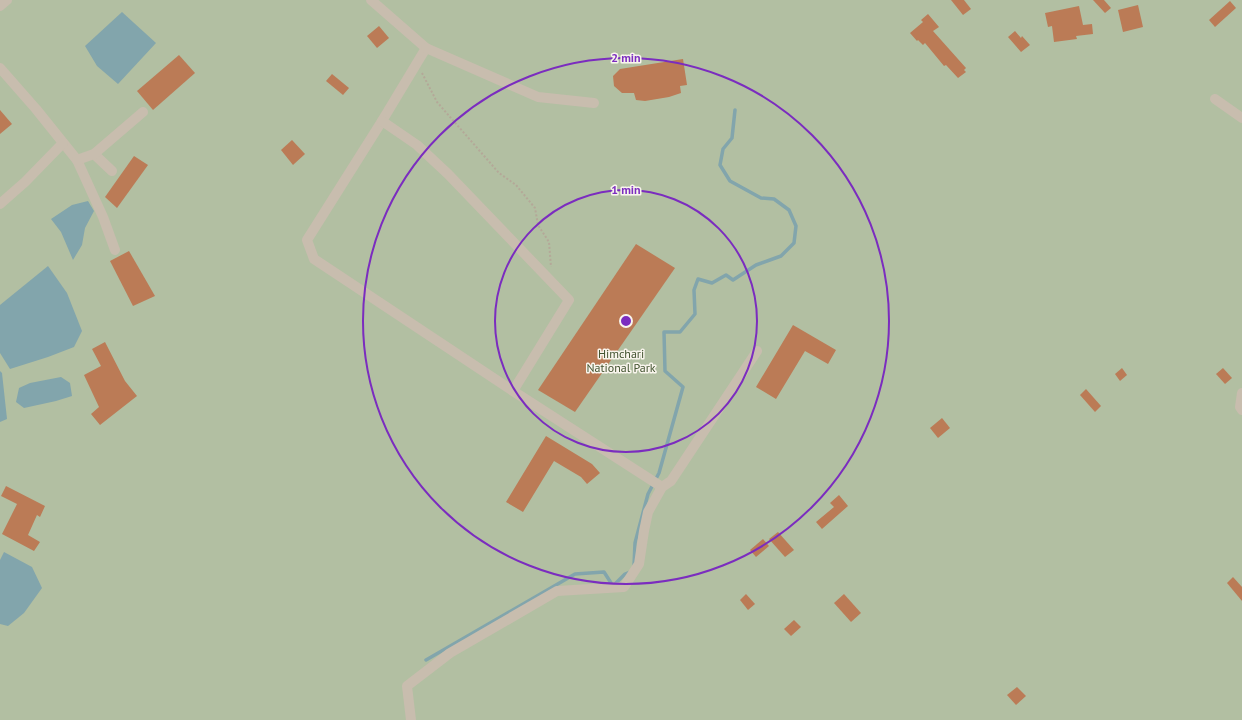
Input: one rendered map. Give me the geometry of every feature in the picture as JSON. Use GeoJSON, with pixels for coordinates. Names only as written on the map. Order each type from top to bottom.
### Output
{"type":"FeatureCollection","features":[{"type":"Feature","properties":{"kind":"street"},"geometry":{"type":"LineString","coordinates":[[0,6],[7,0]]}},
{"type":"Feature","properties":{"kind":"street"},"geometry":{"type":"LineString","coordinates":[[371,0],[426,48],[538,97],[594,103]]}},
{"type":"Feature","properties":{"kind":"street"},"geometry":{"type":"LineString","coordinates":[[426,48],[307,240],[314,259],[513,391],[662,487]]}},
{"type":"Feature","properties":{"kind":"street"},"geometry":{"type":"LineString","coordinates":[[0,68],[77,160],[104,217],[115,250]]}},
{"type":"Feature","properties":{"kind":"street"},"geometry":{"type":"LineString","coordinates":[[1215,99],[1242,118]]}},
{"type":"Feature","properties":{"kind":"street"},"geometry":{"type":"LineString","coordinates":[[77,160],[94,154],[143,112]]}},
{"type":"Feature","properties":{"kind":"street"},"geometry":{"type":"LineString","coordinates":[[382,121],[417,145],[448,174],[569,300],[513,391]]}},
{"type":"Feature","properties":{"kind":"street"},"geometry":{"type":"LineString","coordinates":[[0,204],[25,182],[63,143]]}},
{"type":"Feature","properties":{"kind":"street"},"geometry":{"type":"LineString","coordinates":[[94,154],[112,171]]}},
{"type":"Feature","properties":{"kind":"street"},"geometry":{"type":"LineString","coordinates":[[411,720],[407,686],[450,653],[557,591],[624,587],[640,564],[648,512],[662,487],[671,481],[757,351]]}},
{"type":"Feature","properties":{"kind":"street"},"geometry":{"type":"LineString","coordinates":[[1242,393],[1240,407],[1242,410]]}},
{"type":"Feature","properties":{"kind":"path"},"geometry":{"type":"LineString","coordinates":[[416,64],[437,102],[499,173],[516,185],[535,208],[538,225],[549,242],[552,282]]}},
{"type":"Feature","properties":{"kind":"green space","name":"Himchari National Park"},"geometry":{"type":"Polygon","coordinates":[[[0,0],[1242,0],[1242,720],[0,720],[0,0]]]}},
{"type":"Feature","properties":{"kind":"water"},"geometry":{"type":"Polygon","coordinates":[[[122,12],[156,43],[118,84],[97,66],[85,46],[122,12]]]}},
{"type":"Feature","properties":{"kind":"water"},"geometry":{"type":"Polygon","coordinates":[[[88,201],[94,211],[85,228],[82,245],[73,260],[61,232],[51,219],[72,205],[88,201]]]}},
{"type":"Feature","properties":{"kind":"water"},"geometry":{"type":"Polygon","coordinates":[[[48,266],[67,293],[82,331],[74,347],[10,369],[0,353],[0,305],[48,266]]]}},
{"type":"Feature","properties":{"kind":"water"},"geometry":{"type":"Polygon","coordinates":[[[0,371],[2,373],[7,419],[0,422],[0,371]]]}},
{"type":"Feature","properties":{"kind":"water"},"geometry":{"type":"Polygon","coordinates":[[[61,377],[70,383],[72,396],[24,408],[16,402],[19,388],[30,383],[61,377]]]}},
{"type":"Feature","properties":{"kind":"water"},"geometry":{"type":"Polygon","coordinates":[[[4,552],[32,567],[42,588],[24,613],[8,626],[0,624],[0,560],[4,552]]]}},
{"type":"Feature","properties":{"kind":"building"},"geometry":{"type":"Polygon","coordinates":[[[951,0],[964,0],[971,9],[963,15],[951,0]]]}},
{"type":"Feature","properties":{"kind":"building"},"geometry":{"type":"Polygon","coordinates":[[[1093,0],[1104,0],[1111,8],[1105,13],[1093,0]]]}},
{"type":"Feature","properties":{"kind":"building"},"geometry":{"type":"Polygon","coordinates":[[[1230,1],[1236,8],[1215,27],[1209,20],[1230,1]]]}},
{"type":"Feature","properties":{"kind":"building"},"geometry":{"type":"Polygon","coordinates":[[[1138,5],[1143,27],[1123,32],[1118,10],[1138,5]]]}},
{"type":"Feature","properties":{"kind":"building"},"geometry":{"type":"Polygon","coordinates":[[[1079,6],[1083,25],[1092,24],[1093,34],[1076,36],[1077,39],[1054,42],[1052,26],[1048,27],[1045,13],[1079,6]]]}},
{"type":"Feature","properties":{"kind":"building"},"geometry":{"type":"Polygon","coordinates":[[[928,14],[939,27],[933,31],[966,68],[964,70],[966,72],[958,78],[946,65],[944,66],[925,43],[923,45],[918,40],[917,41],[910,33],[923,22],[921,20],[928,14]]]}},
{"type":"Feature","properties":{"kind":"building"},"geometry":{"type":"Polygon","coordinates":[[[379,26],[389,38],[377,48],[367,36],[379,26]]]}},
{"type":"Feature","properties":{"kind":"building"},"geometry":{"type":"Polygon","coordinates":[[[1015,31],[1030,45],[1021,52],[1008,37],[1015,31]]]}},
{"type":"Feature","properties":{"kind":"building"},"geometry":{"type":"Polygon","coordinates":[[[179,55],[195,73],[153,110],[137,91],[179,55]]]}},
{"type":"Feature","properties":{"kind":"building"},"geometry":{"type":"Polygon","coordinates":[[[683,59],[687,85],[680,86],[681,93],[669,97],[645,101],[636,100],[634,93],[622,93],[614,86],[613,76],[620,69],[683,59]]]}},
{"type":"Feature","properties":{"kind":"building"},"geometry":{"type":"Polygon","coordinates":[[[332,74],[349,88],[343,95],[326,81],[332,74]]]}},
{"type":"Feature","properties":{"kind":"building"},"geometry":{"type":"Polygon","coordinates":[[[0,110],[12,124],[0,134],[0,110]]]}},
{"type":"Feature","properties":{"kind":"building"},"geometry":{"type":"Polygon","coordinates":[[[292,140],[305,154],[293,165],[281,150],[292,140]]]}},
{"type":"Feature","properties":{"kind":"building"},"geometry":{"type":"Polygon","coordinates":[[[134,156],[148,165],[117,208],[105,197],[134,156]]]}},
{"type":"Feature","properties":{"kind":"building"},"geometry":{"type":"Polygon","coordinates":[[[636,244],[675,268],[575,412],[538,390],[636,244]]]}},
{"type":"Feature","properties":{"kind":"building"},"geometry":{"type":"Polygon","coordinates":[[[129,251],[155,296],[133,306],[110,261],[129,251]]]}},
{"type":"Feature","properties":{"kind":"building"},"geometry":{"type":"Polygon","coordinates":[[[793,325],[836,350],[828,364],[805,351],[776,399],[756,387],[793,325]]]}},
{"type":"Feature","properties":{"kind":"building"},"geometry":{"type":"Polygon","coordinates":[[[105,342],[125,381],[137,396],[100,425],[91,414],[99,407],[84,375],[101,366],[92,349],[105,342]]]}},
{"type":"Feature","properties":{"kind":"building"},"geometry":{"type":"Polygon","coordinates":[[[1122,368],[1127,375],[1120,381],[1115,374],[1122,368]]]}},
{"type":"Feature","properties":{"kind":"building"},"geometry":{"type":"Polygon","coordinates":[[[1223,368],[1232,378],[1225,384],[1216,374],[1223,368]]]}},
{"type":"Feature","properties":{"kind":"building"},"geometry":{"type":"Polygon","coordinates":[[[1086,389],[1101,406],[1095,412],[1080,395],[1086,389]]]}},
{"type":"Feature","properties":{"kind":"building"},"geometry":{"type":"Polygon","coordinates":[[[942,418],[950,428],[938,438],[930,428],[942,418]]]}},
{"type":"Feature","properties":{"kind":"building"},"geometry":{"type":"Polygon","coordinates":[[[546,436],[592,464],[600,473],[587,484],[581,477],[554,461],[523,512],[506,502],[546,436]]]}},
{"type":"Feature","properties":{"kind":"building"},"geometry":{"type":"Polygon","coordinates":[[[6,486],[45,506],[40,517],[37,515],[28,535],[40,542],[34,551],[2,534],[17,504],[1,496],[6,486]]]}},
{"type":"Feature","properties":{"kind":"building"},"geometry":{"type":"Polygon","coordinates":[[[839,495],[848,506],[822,529],[816,522],[834,507],[830,503],[839,495]]]}},
{"type":"Feature","properties":{"kind":"building"},"geometry":{"type":"Polygon","coordinates":[[[778,532],[794,550],[785,557],[769,539],[778,532]]]}},
{"type":"Feature","properties":{"kind":"building"},"geometry":{"type":"Polygon","coordinates":[[[763,539],[769,546],[756,557],[750,550],[763,539]]]}},
{"type":"Feature","properties":{"kind":"building"},"geometry":{"type":"Polygon","coordinates":[[[1233,577],[1242,587],[1242,601],[1227,583],[1233,577]]]}},
{"type":"Feature","properties":{"kind":"building"},"geometry":{"type":"Polygon","coordinates":[[[746,594],[755,604],[748,610],[740,600],[746,594]]]}},
{"type":"Feature","properties":{"kind":"building"},"geometry":{"type":"Polygon","coordinates":[[[844,594],[861,613],[851,622],[834,603],[844,594]]]}},
{"type":"Feature","properties":{"kind":"building"},"geometry":{"type":"Polygon","coordinates":[[[794,620],[801,627],[791,636],[784,629],[794,620]]]}},
{"type":"Feature","properties":{"kind":"building"},"geometry":{"type":"Polygon","coordinates":[[[1017,687],[1026,696],[1016,705],[1007,695],[1017,687]]]}},
{"type":"Feature","properties":{"kind":"waterway"},"geometry":{"type":"LineString","coordinates":[[634,566],[635,543],[648,494],[659,473],[683,387],[665,371],[664,332],[680,332],[695,314],[694,290],[698,279],[712,283],[726,275],[733,280],[756,265],[781,256],[794,243],[796,226],[789,210],[774,199],[761,198],[730,181],[720,165],[723,149],[732,138],[735,110]]}},
{"type":"Feature","properties":{"kind":"waterway"},"geometry":{"type":"LineString","coordinates":[[426,660],[575,574],[604,572],[613,586],[625,574],[630,572]]}}]}
